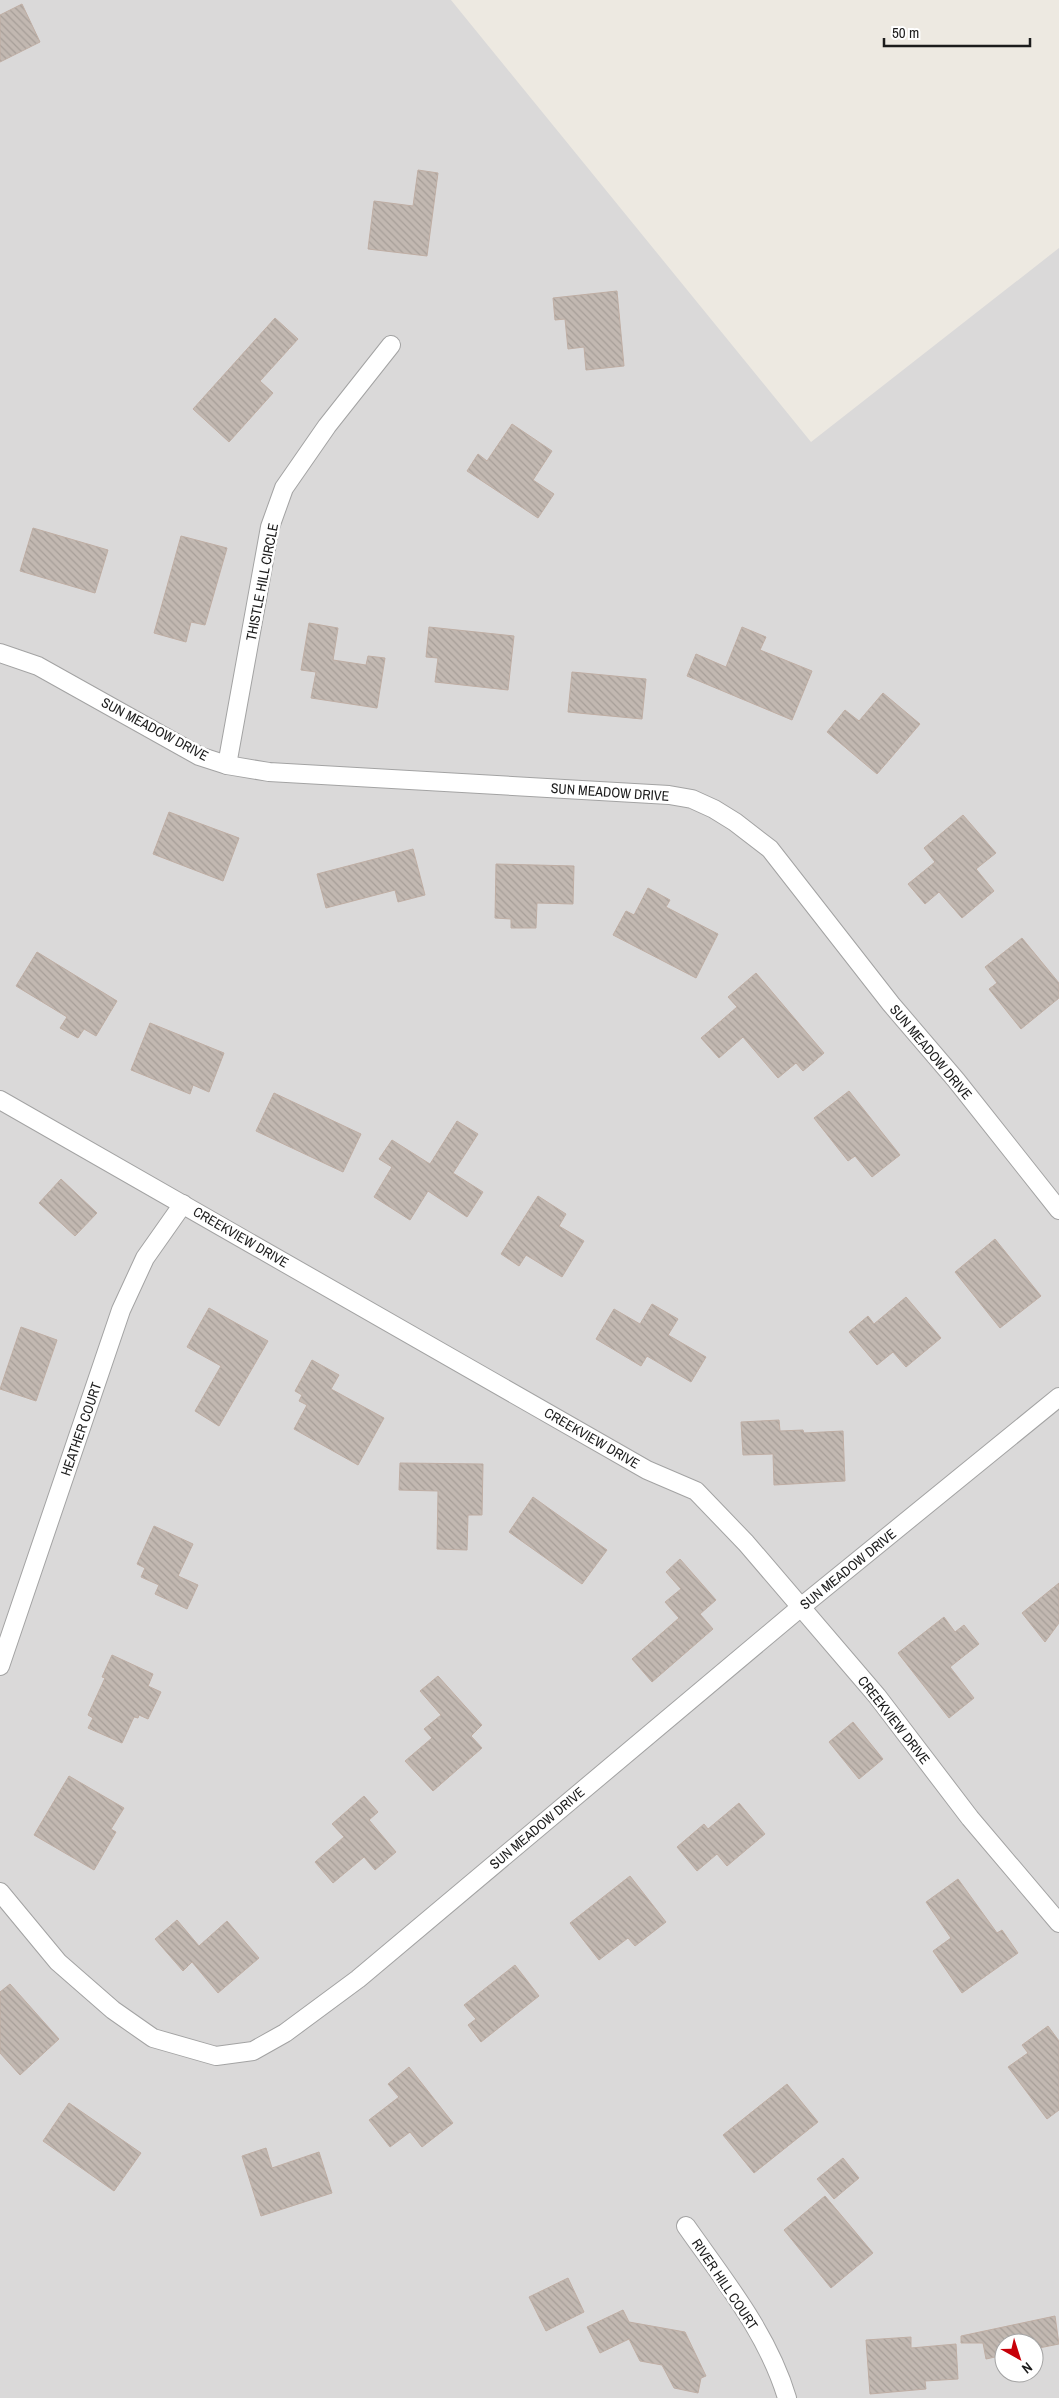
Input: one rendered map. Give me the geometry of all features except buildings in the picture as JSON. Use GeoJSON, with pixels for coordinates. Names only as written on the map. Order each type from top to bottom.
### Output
{"type":"FeatureCollection","features":[{"type":"Feature","properties":{"kind":"street","name":"THISTLE HILL CIRCLE"},"geometry":{"type":"LineString","coordinates":[[227,765],[270,527],[284,488],[328,426],[390,345]]}},
{"type":"Feature","properties":{"kind":"street","name":"SUN MEADOW DRIVE"},"geometry":{"type":"LineString","coordinates":[[0,654],[38,666],[199,756],[227,765],[269,772],[669,795],[692,799],[714,809],[735,822],[770,849],[891,1004],[956,1080],[1059,1210]]}},
{"type":"Feature","properties":{"kind":"street","name":"CREEKVIEW DRIVE"},"geometry":{"type":"LineString","coordinates":[[0,1100],[647,1470],[696,1490],[746,1543],[877,1696],[970,1818],[1059,1924]]}},
{"type":"Feature","properties":{"kind":"street","name":"HEATHER COURT"},"geometry":{"type":"LineString","coordinates":[[0,1666],[122,1310],[145,1258],[183,1204]]}},
{"type":"Feature","properties":{"kind":"street","name":"SUN MEADOW DRIVE"},"geometry":{"type":"LineString","coordinates":[[0,1892],[58,1962],[113,2010],[153,2038],[216,2056],[254,2051],[286,2033],[358,1978],[801,1607],[1059,1397]]}},
{"type":"Feature","properties":{"kind":"street","name":"RIVER HILL COURT"},"geometry":{"type":"LineString","coordinates":[[686,2226],[746,2310],[774,2362],[787,2398]]}},
{"type":"Feature","properties":{"kind":"shaded area"},"geometry":{"type":"Polygon","coordinates":[[[0,0],[451,0],[811,442],[1059,248],[1059,2398],[0,2398],[0,0]]]}}]}
